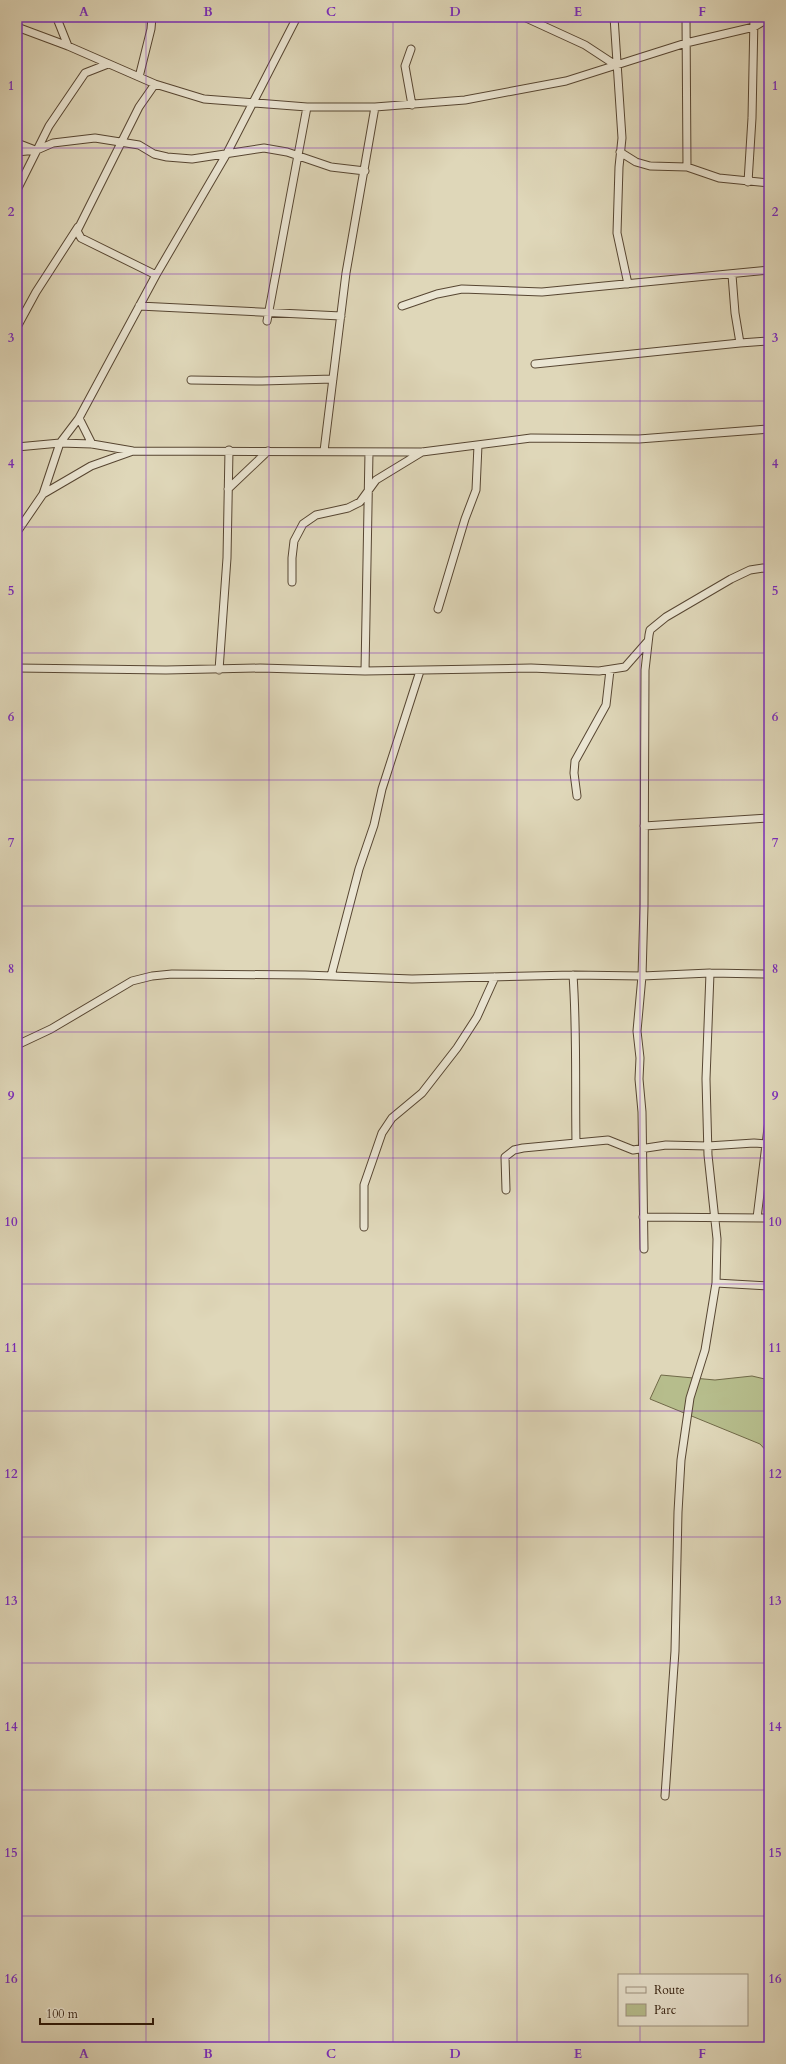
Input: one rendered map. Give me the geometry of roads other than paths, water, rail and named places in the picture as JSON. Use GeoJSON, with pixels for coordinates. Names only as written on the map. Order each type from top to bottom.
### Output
{"type":"FeatureCollection","features":[{"type":"Feature","properties":{"kind":"street"},"geometry":{"type":"LineString","coordinates":[[58,17],[58,21],[68,46]]}},
{"type":"Feature","properties":{"kind":"street"},"geometry":{"type":"LineString","coordinates":[[139,77],[151,29],[152,17]]}},
{"type":"Feature","properties":{"kind":"street"},"geometry":{"type":"LineString","coordinates":[[17,532],[43,494],[60,443],[79,418],[156,275],[226,155],[254,103],[270,67],[296,17]]}},
{"type":"Feature","properties":{"kind":"street"},"geometry":{"type":"LineString","coordinates":[[524,17],[585,45],[616,66]]}},
{"type":"Feature","properties":{"kind":"street"},"geometry":{"type":"LineString","coordinates":[[614,17],[616,66],[622,138],[620,152],[617,233],[628,284]]}},
{"type":"Feature","properties":{"kind":"street"},"geometry":{"type":"LineString","coordinates":[[686,17],[687,167]]}},
{"type":"Feature","properties":{"kind":"street"},"geometry":{"type":"LineString","coordinates":[[748,182],[754,17]]}},
{"type":"Feature","properties":{"kind":"street"},"geometry":{"type":"LineString","coordinates":[[17,27],[68,46],[155,84],[204,99],[307,107],[375,107],[465,100],[566,81],[686,43],[754,27],[769,18]]}},
{"type":"Feature","properties":{"kind":"street"},"geometry":{"type":"LineString","coordinates":[[411,49],[405,66],[412,105]]}},
{"type":"Feature","properties":{"kind":"street"},"geometry":{"type":"LineString","coordinates":[[17,190],[49,126],[84,73],[108,64]]}},
{"type":"Feature","properties":{"kind":"street"},"geometry":{"type":"LineString","coordinates":[[17,327],[36,292],[78,227],[139,107],[155,84]]}},
{"type":"Feature","properties":{"kind":"street"},"geometry":{"type":"LineString","coordinates":[[267,322],[307,107]]}},
{"type":"Feature","properties":{"kind":"street"},"geometry":{"type":"LineString","coordinates":[[324,451],[346,273],[375,107]]}},
{"type":"Feature","properties":{"kind":"street"},"geometry":{"type":"LineString","coordinates":[[17,152],[37,150],[53,143],[88,139],[122,141],[139,145],[154,154],[167,157],[192,159],[264,148],[288,152],[331,167],[365,171]]}},
{"type":"Feature","properties":{"kind":"street"},"geometry":{"type":"LineString","coordinates":[[17,143],[37,150]]}},
{"type":"Feature","properties":{"kind":"street"},"geometry":{"type":"LineString","coordinates":[[620,152],[636,162],[650,166],[687,167],[719,178],[769,183]]}},
{"type":"Feature","properties":{"kind":"street"},"geometry":{"type":"LineString","coordinates":[[78,227],[77,231],[81,238],[156,275]]}},
{"type":"Feature","properties":{"kind":"street"},"geometry":{"type":"LineString","coordinates":[[402,306],[437,294],[462,289],[542,292],[732,275],[769,270]]}},
{"type":"Feature","properties":{"kind":"street"},"geometry":{"type":"LineString","coordinates":[[732,275],[735,313],[740,344]]}},
{"type":"Feature","properties":{"kind":"street"},"geometry":{"type":"LineString","coordinates":[[139,306],[341,316]]}},
{"type":"Feature","properties":{"kind":"street"},"geometry":{"type":"LineString","coordinates":[[535,364],[769,341]]}},
{"type":"Feature","properties":{"kind":"street"},"geometry":{"type":"LineString","coordinates":[[191,380],[262,381],[333,379]]}},
{"type":"Feature","properties":{"kind":"street"},"geometry":{"type":"LineString","coordinates":[[79,418],[92,444]]}},
{"type":"Feature","properties":{"kind":"street"},"geometry":{"type":"LineString","coordinates":[[17,447],[60,443],[92,444],[133,451],[268,450],[422,452],[531,438],[632,440],[769,429]]}},
{"type":"Feature","properties":{"kind":"street"},"geometry":{"type":"LineString","coordinates":[[438,609],[465,519],[476,490],[478,445]]}},
{"type":"Feature","properties":{"kind":"street"},"geometry":{"type":"LineString","coordinates":[[219,670],[227,558],[230,450]]}},
{"type":"Feature","properties":{"kind":"street"},"geometry":{"type":"LineString","coordinates":[[228,489],[268,450]]}},
{"type":"Feature","properties":{"kind":"street"},"geometry":{"type":"LineString","coordinates":[[43,494],[91,466],[133,451]]}},
{"type":"Feature","properties":{"kind":"street"},"geometry":{"type":"LineString","coordinates":[[365,671],[369,452]]}},
{"type":"Feature","properties":{"kind":"street"},"geometry":{"type":"LineString","coordinates":[[292,582],[294,541],[303,524],[316,515],[348,508],[360,502],[376,480],[422,452]]}},
{"type":"Feature","properties":{"kind":"street"},"geometry":{"type":"LineString","coordinates":[[644,1249],[639,1080],[640,1058],[637,1031],[642,976],[645,670],[650,630],[666,617],[750,570],[763,568],[769,569]]}},
{"type":"Feature","properties":{"kind":"street"},"geometry":{"type":"LineString","coordinates":[[17,668],[219,670],[260,668],[365,671],[531,668],[610,670],[625,667],[648,642]]}},
{"type":"Feature","properties":{"kind":"street"},"geometry":{"type":"LineString","coordinates":[[577,796],[574,773],[575,761],[606,704],[610,670]]}},
{"type":"Feature","properties":{"kind":"street"},"geometry":{"type":"LineString","coordinates":[[331,976],[358,874],[374,825],[382,789],[420,671]]}},
{"type":"Feature","properties":{"kind":"street"},"geometry":{"type":"LineString","coordinates":[[644,826],[769,818]]}},
{"type":"Feature","properties":{"kind":"street"},"geometry":{"type":"LineString","coordinates":[[17,1045],[50,1029],[132,981],[152,976],[172,974],[412,978],[573,975],[642,976],[710,973],[769,974]]}},
{"type":"Feature","properties":{"kind":"street"},"geometry":{"type":"LineString","coordinates":[[665,1796],[671,1691],[675,1665],[678,1512],[681,1460],[690,1398],[705,1350],[716,1283],[717,1239],[708,1146],[706,1079],[710,973]]}},
{"type":"Feature","properties":{"kind":"street"},"geometry":{"type":"LineString","coordinates":[[573,975],[576,1012],[574,1073],[576,1143]]}},
{"type":"Feature","properties":{"kind":"street"},"geometry":{"type":"LineString","coordinates":[[364,1227],[364,1185],[382,1133],[392,1118],[426,1088],[457,1048],[477,1017],[495,977]]}},
{"type":"Feature","properties":{"kind":"street"},"geometry":{"type":"LineString","coordinates":[[757,1218],[769,1120]]}},
{"type":"Feature","properties":{"kind":"street"},"geometry":{"type":"LineString","coordinates":[[506,1190],[505,1157],[508,1153],[523,1148],[608,1140],[632,1150],[666,1145],[708,1146],[767,1143]]}},
{"type":"Feature","properties":{"kind":"street"},"geometry":{"type":"LineString","coordinates":[[643,1217],[769,1218]]}},
{"type":"Feature","properties":{"kind":"street"},"geometry":{"type":"LineString","coordinates":[[716,1283],[769,1286]]}}]}
